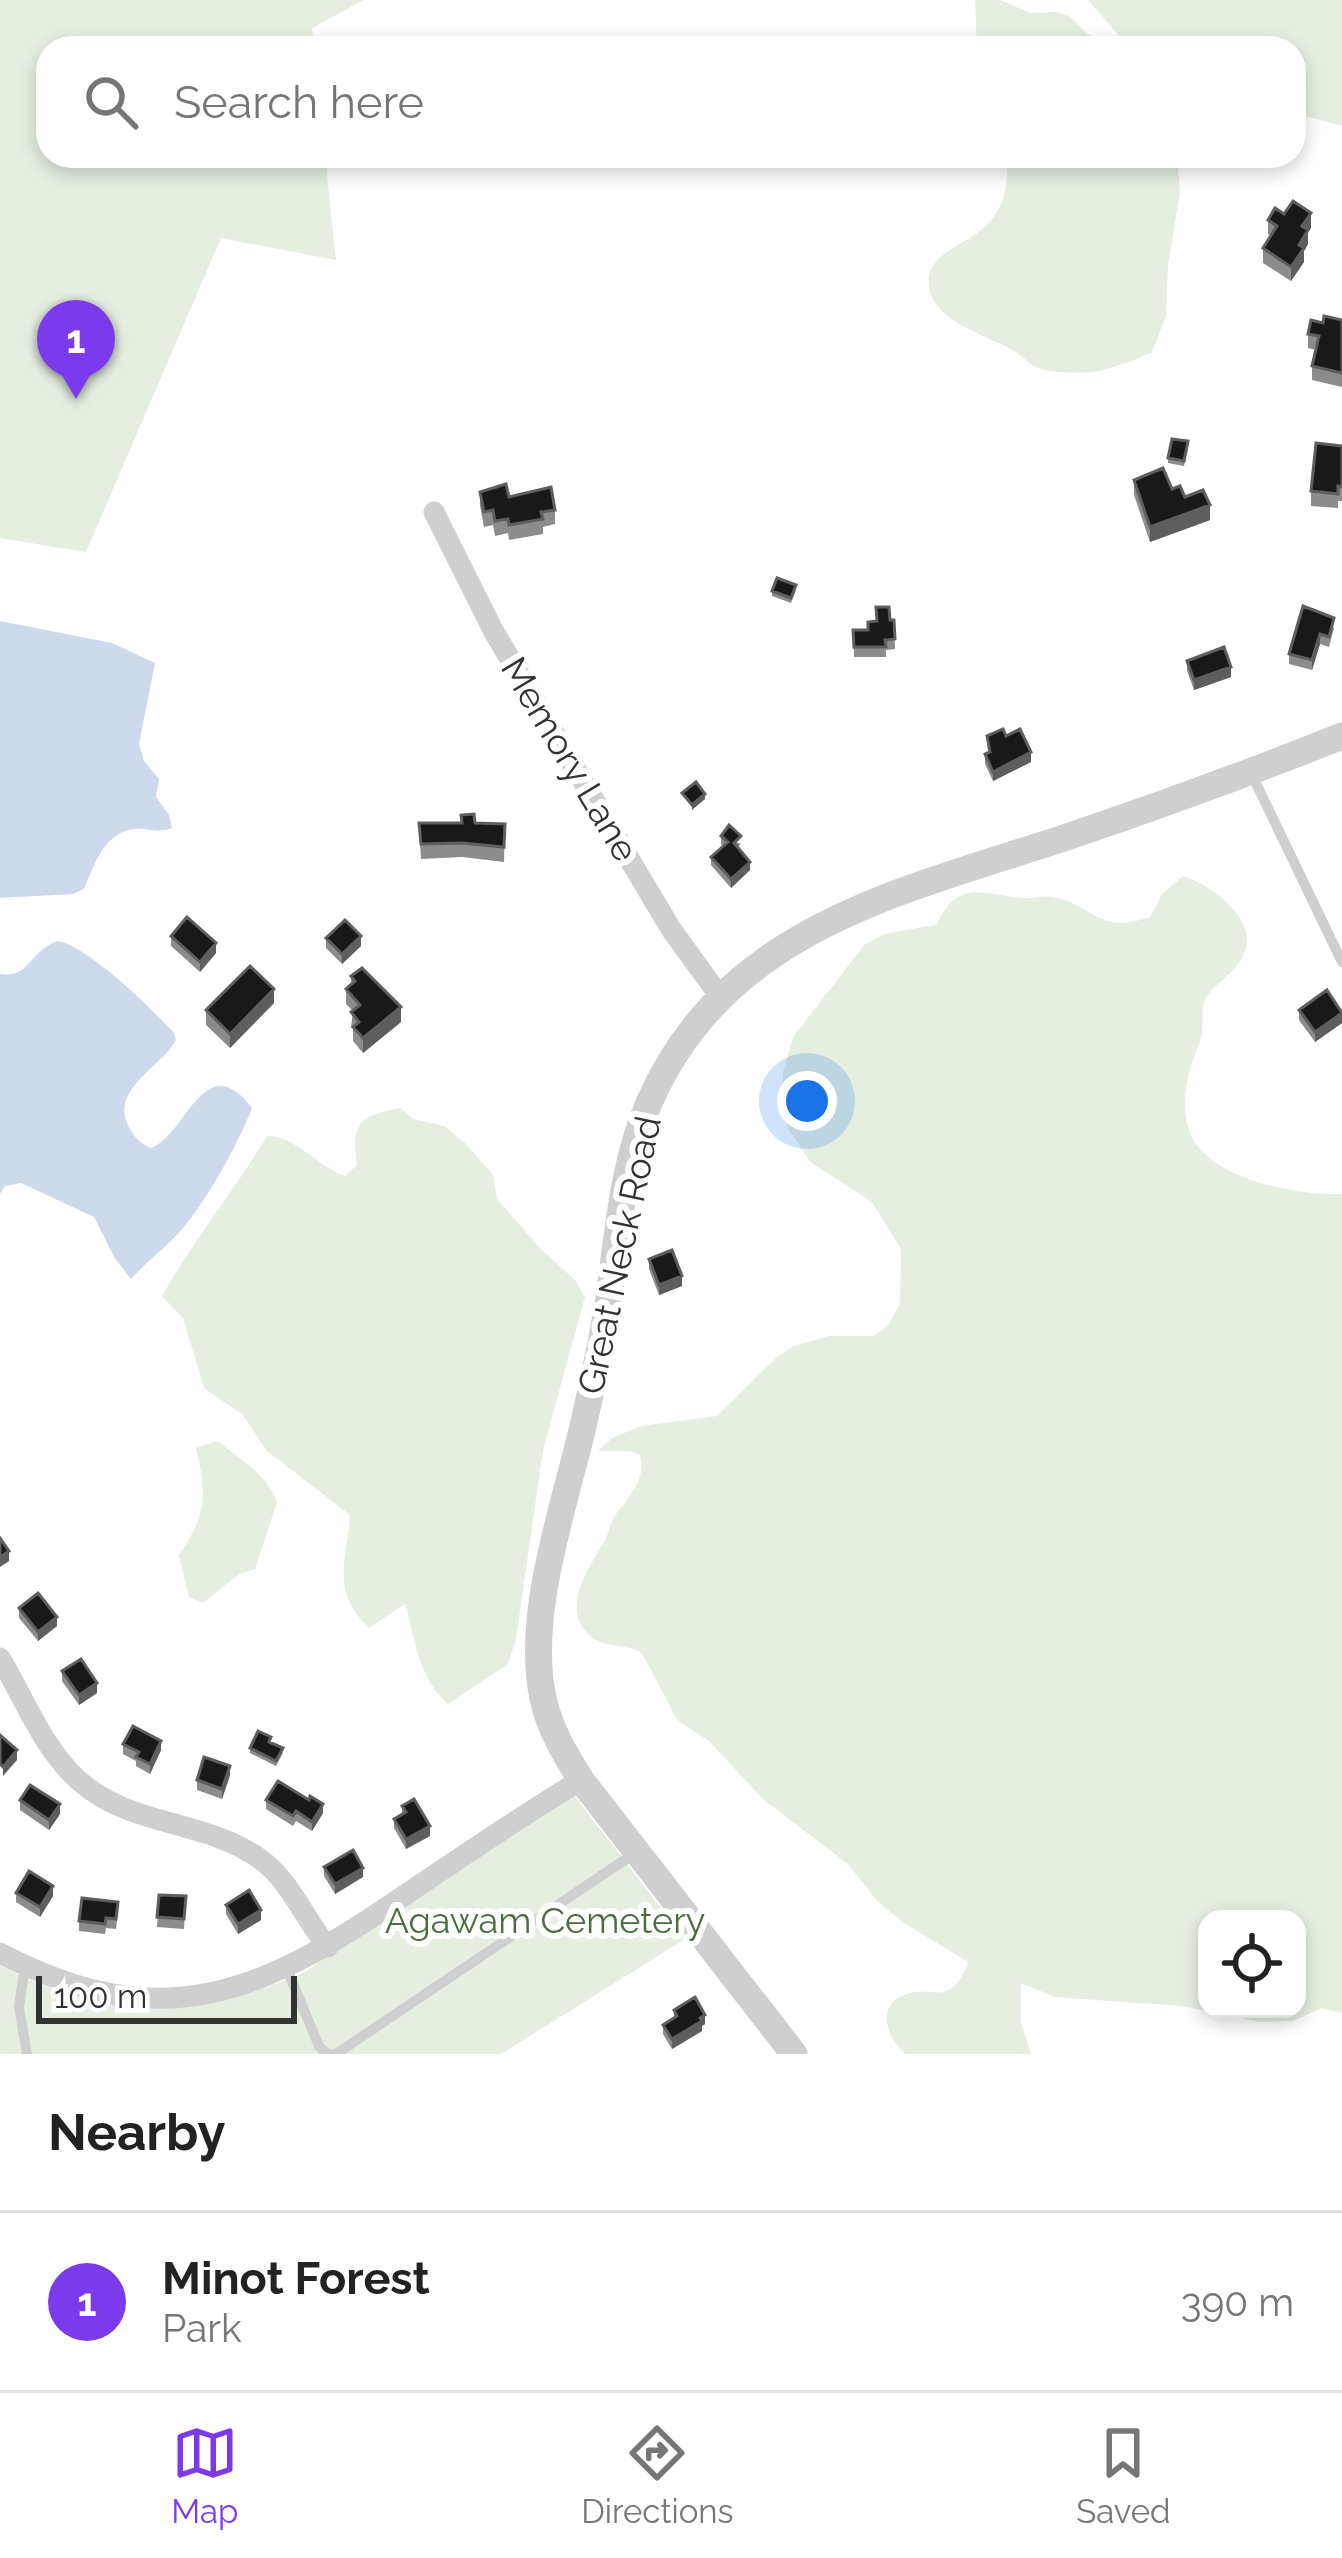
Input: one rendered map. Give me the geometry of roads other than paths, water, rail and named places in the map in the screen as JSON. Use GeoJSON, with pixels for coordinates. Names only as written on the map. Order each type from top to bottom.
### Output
{"type":"FeatureCollection","features":[{"type":"Feature","properties":{"kind":"street","name":"Memory Lane"},"geometry":{"type":"LineString","coordinates":[[434,512],[494,632],[671,929],[721,998]]}},
{"type":"Feature","properties":{"kind":"street","name":"Great Neck Road"},"geometry":{"type":"LineString","coordinates":[[794,2054],[581,1780],[545,1706],[539,1653],[541,1616],[597,1360],[634,1148],[661,1079],[694,1028],[721,998],[774,951],[826,921],[1342,736]]}},
{"type":"Feature","properties":{"kind":"street"},"geometry":{"type":"LineString","coordinates":[[0,1658],[50,1745],[82,1784],[111,1802],[209,1834],[256,1856],[282,1881],[328,1948]]}},
{"type":"Feature","properties":{"kind":"street"},"geometry":{"type":"LineString","coordinates":[[0,1953],[96,1989],[164,1997],[230,1990],[328,1948],[581,1780]]}},
{"type":"Feature","properties":{"kind":"lane"},"geometry":{"type":"LineString","coordinates":[[1251,772],[1342,962]]}},
{"type":"Feature","properties":{"kind":"lane"},"geometry":{"type":"LineString","coordinates":[[287,1969],[319,2046],[327,2054],[336,2054],[634,1853]]}},
{"type":"Feature","properties":{"kind":"lane"},"geometry":{"type":"LineString","coordinates":[[25,1965],[19,2007],[27,2054]]}},
{"type":"Feature","properties":{"kind":"water"},"geometry":{"type":"Polygon","coordinates":[[[0,621],[112,643],[155,663],[139,744],[144,761],[159,779],[156,797],[172,828],[133,829],[114,837],[101,852],[84,889],[73,894],[0,898],[0,621]]]}},
{"type":"Feature","properties":{"kind":"water"},"geometry":{"type":"Polygon","coordinates":[[[57,941],[101,966],[174,1033],[176,1040],[170,1049],[128,1095],[125,1117],[139,1141],[151,1148],[163,1140],[197,1100],[221,1086],[235,1091],[252,1108],[195,1212],[131,1279],[94,1217],[21,1183],[5,1186],[0,1194],[0,974],[18,972],[57,941]]]}},
{"type":"Feature","properties":{"kind":"place","name":"Minot Forest"},"geometry":{"type":"Point","coordinates":[76,399]}},
{"type":"Feature","properties":{"kind":"park label","name":"Agawam Cemetery"},"geometry":{"type":"Point","coordinates":[545,1920]}}]}
